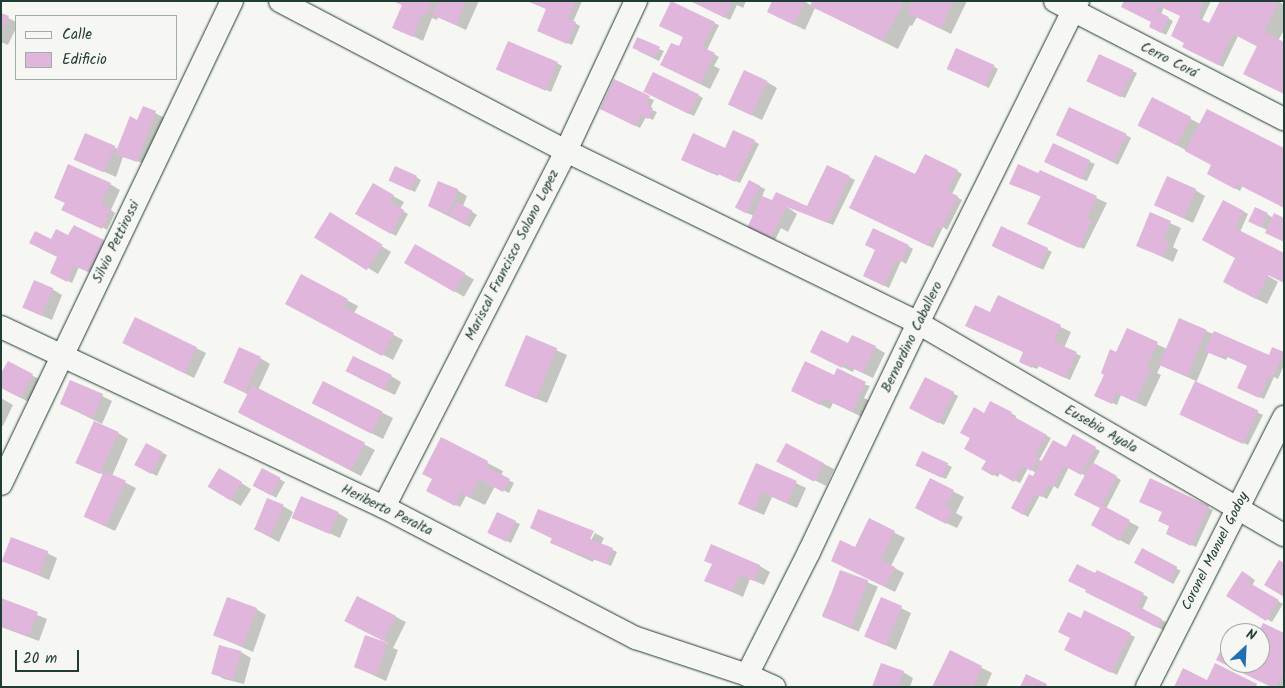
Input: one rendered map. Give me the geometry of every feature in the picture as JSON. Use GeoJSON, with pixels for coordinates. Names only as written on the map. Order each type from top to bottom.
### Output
{"type":"FeatureCollection","features":[{"type":"Feature","properties":{"kind":"street","name":"Silvio Pettirossi"},"geometry":{"type":"LineString","coordinates":[[1,484],[232,1]]}},
{"type":"Feature","properties":{"kind":"street","name":"Eusebio Ayala"},"geometry":{"type":"LineString","coordinates":[[280,1],[566,151],[918,323],[1236,509],[1284,535]]}},
{"type":"Feature","properties":{"kind":"street","name":"Mariscal Francisco Solano Lopez"},"geometry":{"type":"LineString","coordinates":[[384,507],[566,151],[636,1]]}},
{"type":"Feature","properties":{"kind":"street","name":"Cerro Corá"},"geometry":{"type":"LineString","coordinates":[[1069,4],[1284,119]]}},
{"type":"Feature","properties":{"kind":"street","name":"Bernardino Caballero"},"geometry":{"type":"LineString","coordinates":[[748,675],[814,543],[1069,4]]}},
{"type":"Feature","properties":{"kind":"street","name":"Heriberto Peralta"},"geometry":{"type":"LineString","coordinates":[[1,327],[384,507],[636,638],[748,675],[774,687]]}},
{"type":"Feature","properties":{"kind":"street","name":"Coronel Manuel Godoy"},"geometry":{"type":"LineString","coordinates":[[1147,687],[1284,416]]}},
{"type":"Feature","properties":{"kind":"building"},"geometry":{"type":"Polygon","coordinates":[[[393,1],[433,1],[427,15],[422,13],[413,37],[392,28],[402,5],[393,1]]]}},
{"type":"Feature","properties":{"kind":"building"},"geometry":{"type":"Polygon","coordinates":[[[438,1],[466,1],[456,25],[432,15],[438,1]]]}},
{"type":"Feature","properties":{"kind":"building"},"geometry":{"type":"Polygon","coordinates":[[[527,1],[576,1],[568,19],[576,22],[567,44],[537,31],[546,9],[527,1]]]}},
{"type":"Feature","properties":{"kind":"building"},"geometry":{"type":"Polygon","coordinates":[[[671,1],[715,22],[702,47],[715,53],[700,84],[660,65],[671,43],[679,46],[683,37],[659,26],[671,1]]]}},
{"type":"Feature","properties":{"kind":"building"},"geometry":{"type":"Polygon","coordinates":[[[690,1],[733,1],[725,18],[690,1]]]}},
{"type":"Feature","properties":{"kind":"building"},"geometry":{"type":"Polygon","coordinates":[[[772,1],[806,1],[794,25],[767,12],[772,1]]]}},
{"type":"Feature","properties":{"kind":"building"},"geometry":{"type":"Polygon","coordinates":[[[812,1],[905,1],[883,41],[810,6],[812,1]]]}},
{"type":"Feature","properties":{"kind":"building"},"geometry":{"type":"Polygon","coordinates":[[[912,1],[954,1],[941,29],[907,13],[912,1]]]}},
{"type":"Feature","properties":{"kind":"building"},"geometry":{"type":"Polygon","coordinates":[[[1124,1],[1205,1],[1197,17],[1209,23],[1220,1],[1279,1],[1264,32],[1284,42],[1284,94],[1243,74],[1257,46],[1233,34],[1218,65],[1182,47],[1184,43],[1171,36],[1180,16],[1159,6],[1157,11],[1169,17],[1161,33],[1149,27],[1151,22],[1121,7],[1124,1]]]}},
{"type":"Feature","properties":{"kind":"building"},"geometry":{"type":"Polygon","coordinates":[[[1,13],[9,16],[1,33],[1,13]]]}},
{"type":"Feature","properties":{"kind":"building"},"geometry":{"type":"Polygon","coordinates":[[[637,37],[660,47],[655,58],[632,48],[637,37]]]}},
{"type":"Feature","properties":{"kind":"building"},"geometry":{"type":"Polygon","coordinates":[[[508,41],[558,62],[546,91],[496,70],[508,41]]]}},
{"type":"Feature","properties":{"kind":"building"},"geometry":{"type":"Polygon","coordinates":[[[956,48],[994,65],[985,86],[947,69],[956,48]]]}},
{"type":"Feature","properties":{"kind":"building"},"geometry":{"type":"Polygon","coordinates":[[[1099,54],[1133,70],[1121,97],[1086,81],[1099,54]]]}},
{"type":"Feature","properties":{"kind":"building"},"geometry":{"type":"Polygon","coordinates":[[[744,70],[768,81],[752,115],[728,104],[744,70]]]}},
{"type":"Feature","properties":{"kind":"building"},"geometry":{"type":"Polygon","coordinates":[[[653,72],[699,94],[689,114],[643,92],[653,72]]]}},
{"type":"Feature","properties":{"kind":"building"},"geometry":{"type":"Polygon","coordinates":[[[614,79],[650,96],[646,105],[653,108],[648,119],[641,115],[635,126],[600,109],[614,79]]]}},
{"type":"Feature","properties":{"kind":"building"},"geometry":{"type":"Polygon","coordinates":[[[1152,97],[1191,117],[1177,145],[1137,126],[1152,97]]]}},
{"type":"Feature","properties":{"kind":"building"},"geometry":{"type":"Polygon","coordinates":[[[143,106],[156,111],[137,162],[115,154],[130,116],[137,120],[143,106]]]}},
{"type":"Feature","properties":{"kind":"building"},"geometry":{"type":"Polygon","coordinates":[[[1069,107],[1127,134],[1114,162],[1056,135],[1069,107]]]}},
{"type":"Feature","properties":{"kind":"building"},"geometry":{"type":"Polygon","coordinates":[[[1207,109],[1284,148],[1284,208],[1237,184],[1235,189],[1207,174],[1211,165],[1185,151],[1207,109]]]}},
{"type":"Feature","properties":{"kind":"building"},"geometry":{"type":"Polygon","coordinates":[[[733,130],[755,140],[735,182],[681,160],[693,133],[725,148],[733,130]]]}},
{"type":"Feature","properties":{"kind":"building"},"geometry":{"type":"Polygon","coordinates":[[[85,133],[115,146],[104,173],[74,160],[85,133]]]}},
{"type":"Feature","properties":{"kind":"building"},"geometry":{"type":"Polygon","coordinates":[[[1053,143],[1090,160],[1081,179],[1044,162],[1053,143]]]}},
{"type":"Feature","properties":{"kind":"building"},"geometry":{"type":"Polygon","coordinates":[[[925,154],[958,170],[947,191],[958,196],[942,228],[938,226],[928,246],[849,208],[875,155],[915,174],[925,154]]]}},
{"type":"Feature","properties":{"kind":"building"},"geometry":{"type":"Polygon","coordinates":[[[68,164],[111,183],[101,204],[111,209],[102,229],[61,210],[65,203],[54,198],[68,164]]]}},
{"type":"Feature","properties":{"kind":"building"},"geometry":{"type":"Polygon","coordinates":[[[1018,164],[1038,173],[1040,170],[1097,196],[1087,218],[1092,220],[1079,248],[1027,224],[1041,196],[1009,184],[1018,164]]]}},
{"type":"Feature","properties":{"kind":"building"},"geometry":{"type":"Polygon","coordinates":[[[827,165],[850,176],[828,223],[787,207],[770,239],[747,228],[762,196],[772,200],[776,192],[807,206],[827,165]]]}},
{"type":"Feature","properties":{"kind":"building"},"geometry":{"type":"Polygon","coordinates":[[[395,166],[417,176],[410,190],[388,181],[395,166]]]}},
{"type":"Feature","properties":{"kind":"building"},"geometry":{"type":"Polygon","coordinates":[[[1167,176],[1196,189],[1183,218],[1154,205],[1167,176]]]}},
{"type":"Feature","properties":{"kind":"building"},"geometry":{"type":"Polygon","coordinates":[[[749,180],[761,186],[747,214],[735,208],[749,180]]]}},
{"type":"Feature","properties":{"kind":"building"},"geometry":{"type":"Polygon","coordinates":[[[438,181],[458,189],[448,214],[428,206],[438,181]]]}},
{"type":"Feature","properties":{"kind":"building"},"geometry":{"type":"Polygon","coordinates":[[[373,183],[394,195],[390,202],[404,210],[391,234],[355,214],[373,183]]]}},
{"type":"Feature","properties":{"kind":"building"},"geometry":{"type":"Polygon","coordinates":[[[1223,200],[1244,211],[1235,228],[1284,253],[1284,283],[1268,275],[1256,299],[1223,282],[1235,258],[1202,240],[1223,200]]]}},
{"type":"Feature","properties":{"kind":"building"},"geometry":{"type":"Polygon","coordinates":[[[457,202],[473,211],[465,225],[449,216],[457,202]]]}},
{"type":"Feature","properties":{"kind":"building"},"geometry":{"type":"Polygon","coordinates":[[[1255,207],[1268,213],[1261,227],[1248,222],[1255,207]]]}},
{"type":"Feature","properties":{"kind":"building"},"geometry":{"type":"Polygon","coordinates":[[[330,212],[383,245],[367,270],[314,237],[330,212]]]}},
{"type":"Feature","properties":{"kind":"building"},"geometry":{"type":"Polygon","coordinates":[[[1150,212],[1171,221],[1163,240],[1169,243],[1163,257],[1136,246],[1150,212]]]}},
{"type":"Feature","properties":{"kind":"building"},"geometry":{"type":"Polygon","coordinates":[[[1274,213],[1284,218],[1284,242],[1265,233],[1274,213]]]}},
{"type":"Feature","properties":{"kind":"building"},"geometry":{"type":"Polygon","coordinates":[[[74,225],[104,240],[88,272],[74,266],[67,282],[50,273],[57,257],[29,243],[35,231],[51,239],[56,229],[68,235],[74,225]]]}},
{"type":"Feature","properties":{"kind":"building"},"geometry":{"type":"Polygon","coordinates":[[[1001,226],[1048,248],[1039,268],[992,246],[1001,226]]]}},
{"type":"Feature","properties":{"kind":"building"},"geometry":{"type":"Polygon","coordinates":[[[873,228],[909,245],[901,262],[896,260],[884,286],[863,276],[875,250],[865,245],[873,228]]]}},
{"type":"Feature","properties":{"kind":"building"},"geometry":{"type":"Polygon","coordinates":[[[415,244],[465,273],[454,292],[404,263],[415,244]]]}},
{"type":"Feature","properties":{"kind":"building"},"geometry":{"type":"Polygon","coordinates":[[[301,274],[348,299],[344,307],[394,333],[382,356],[285,304],[301,274]]]}},
{"type":"Feature","properties":{"kind":"building"},"geometry":{"type":"Polygon","coordinates":[[[34,280],[53,288],[42,316],[22,308],[34,280]]]}},
{"type":"Feature","properties":{"kind":"building"},"geometry":{"type":"Polygon","coordinates":[[[998,295],[1061,325],[1054,342],[1077,352],[1065,378],[1034,364],[1032,368],[1019,362],[1023,352],[965,326],[975,305],[990,312],[998,295]]]}},
{"type":"Feature","properties":{"kind":"building"},"geometry":{"type":"Polygon","coordinates":[[[135,317],[197,347],[184,373],[122,343],[135,317]]]}},
{"type":"Feature","properties":{"kind":"building"},"geometry":{"type":"Polygon","coordinates":[[[1179,318],[1207,330],[1187,377],[1159,365],[1179,318]]]}},
{"type":"Feature","properties":{"kind":"building"},"geometry":{"type":"Polygon","coordinates":[[[1127,328],[1158,342],[1147,366],[1151,368],[1135,402],[1116,393],[1112,404],[1094,396],[1104,375],[1101,373],[1110,349],[1116,352],[1127,328]]]}},
{"type":"Feature","properties":{"kind":"building"},"geometry":{"type":"Polygon","coordinates":[[[821,330],[848,343],[852,335],[876,346],[863,373],[844,364],[842,368],[810,352],[821,330]]]}},
{"type":"Feature","properties":{"kind":"building"},"geometry":{"type":"Polygon","coordinates":[[[1214,331],[1269,355],[1272,347],[1284,352],[1273,377],[1269,376],[1259,398],[1237,388],[1247,366],[1223,355],[1221,358],[1204,351],[1214,331]]]}},
{"type":"Feature","properties":{"kind":"building"},"geometry":{"type":"Polygon","coordinates":[[[526,335],[557,348],[536,399],[505,386],[526,335]]]}},
{"type":"Feature","properties":{"kind":"building"},"geometry":{"type":"Polygon","coordinates":[[[239,347],[261,357],[245,392],[223,383],[239,347]]]}},
{"type":"Feature","properties":{"kind":"building"},"geometry":{"type":"Polygon","coordinates":[[[353,356],[392,375],[384,390],[346,371],[353,356]]]}},
{"type":"Feature","properties":{"kind":"building"},"geometry":{"type":"Polygon","coordinates":[[[8,361],[33,374],[21,398],[1,388],[1,373],[8,361]]]}},
{"type":"Feature","properties":{"kind":"building"},"geometry":{"type":"Polygon","coordinates":[[[805,361],[834,375],[837,368],[866,382],[852,412],[823,398],[820,405],[791,391],[805,361]]]}},
{"type":"Feature","properties":{"kind":"building"},"geometry":{"type":"Polygon","coordinates":[[[925,377],[954,392],[939,423],[909,408],[925,377]]]}},
{"type":"Feature","properties":{"kind":"building"},"geometry":{"type":"Polygon","coordinates":[[[70,380],[103,394],[93,418],[60,404],[70,380]]]}},
{"type":"Feature","properties":{"kind":"building"},"geometry":{"type":"Polygon","coordinates":[[[323,381],[383,411],[371,434],[312,403],[323,381]]]}},
{"type":"Feature","properties":{"kind":"building"},"geometry":{"type":"Polygon","coordinates":[[[1195,381],[1258,411],[1243,444],[1179,415],[1195,381]]]}},
{"type":"Feature","properties":{"kind":"building"},"geometry":{"type":"Polygon","coordinates":[[[252,385],[365,443],[351,470],[238,413],[252,385]]]}},
{"type":"Feature","properties":{"kind":"building"},"geometry":{"type":"Polygon","coordinates":[[[990,401],[1012,412],[1011,415],[1047,435],[1035,456],[1039,458],[1031,471],[1023,466],[1014,482],[995,471],[993,476],[981,469],[986,461],[964,449],[970,438],[960,433],[974,407],[984,413],[990,401]]]}},
{"type":"Feature","properties":{"kind":"building"},"geometry":{"type":"Polygon","coordinates":[[[94,421],[119,432],[100,474],[75,463],[94,421]]]}},
{"type":"Feature","properties":{"kind":"building"},"geometry":{"type":"Polygon","coordinates":[[[1073,434],[1096,447],[1081,475],[1064,466],[1053,487],[1048,485],[1042,497],[1035,494],[1023,515],[1011,508],[1029,474],[1033,476],[1053,440],[1066,447],[1073,434]]]}},
{"type":"Feature","properties":{"kind":"building"},"geometry":{"type":"Polygon","coordinates":[[[441,437],[488,461],[486,466],[510,479],[503,492],[479,479],[470,498],[461,493],[455,506],[426,491],[432,479],[422,474],[441,437]]]}},
{"type":"Feature","properties":{"kind":"building"},"geometry":{"type":"Polygon","coordinates":[[[146,443],[163,452],[151,474],[134,465],[146,443]]]}},
{"type":"Feature","properties":{"kind":"building"},"geometry":{"type":"Polygon","coordinates":[[[786,443],[824,463],[814,482],[776,462],[786,443]]]}},
{"type":"Feature","properties":{"kind":"building"},"geometry":{"type":"Polygon","coordinates":[[[922,451],[948,463],[942,478],[915,466],[922,451]]]}},
{"type":"Feature","properties":{"kind":"building"},"geometry":{"type":"Polygon","coordinates":[[[1092,462],[1117,476],[1102,505],[1130,520],[1119,541],[1091,525],[1100,508],[1074,495],[1092,462]]]}},
{"type":"Feature","properties":{"kind":"building"},"geometry":{"type":"Polygon","coordinates":[[[756,463],[797,481],[787,503],[762,492],[754,511],[738,504],[756,463]]]}},
{"type":"Feature","properties":{"kind":"building"},"geometry":{"type":"Polygon","coordinates":[[[219,468],[242,482],[231,501],[208,487],[219,468]]]}},
{"type":"Feature","properties":{"kind":"building"},"geometry":{"type":"Polygon","coordinates":[[[262,468],[281,478],[271,496],[253,486],[262,468]]]}},
{"type":"Feature","properties":{"kind":"building"},"geometry":{"type":"Polygon","coordinates":[[[104,471],[126,481],[106,526],[84,517],[104,471]]]}},
{"type":"Feature","properties":{"kind":"building"},"geometry":{"type":"Polygon","coordinates":[[[930,478],[954,490],[946,506],[953,510],[946,524],[915,508],[930,478]]]}},
{"type":"Feature","properties":{"kind":"building"},"geometry":{"type":"Polygon","coordinates":[[[1150,478],[1209,506],[1191,546],[1166,534],[1169,526],[1158,521],[1162,512],[1139,502],[1150,478]]]}},
{"type":"Feature","properties":{"kind":"building"},"geometry":{"type":"Polygon","coordinates":[[[301,496],[339,512],[329,534],[292,518],[301,496]]]}},
{"type":"Feature","properties":{"kind":"building"},"geometry":{"type":"Polygon","coordinates":[[[267,498],[284,505],[271,536],[254,530],[267,498]]]}},
{"type":"Feature","properties":{"kind":"building"},"geometry":{"type":"Polygon","coordinates":[[[538,509],[594,531],[590,539],[613,548],[606,564],[550,543],[552,538],[530,528],[538,509]]]}},
{"type":"Feature","properties":{"kind":"building"},"geometry":{"type":"Polygon","coordinates":[[[497,512],[516,521],[506,542],[487,533],[497,512]]]}},
{"type":"Feature","properties":{"kind":"building"},"geometry":{"type":"Polygon","coordinates":[[[869,518],[895,531],[881,560],[895,567],[885,587],[831,561],[840,540],[855,547],[869,518]]]}},
{"type":"Feature","properties":{"kind":"building"},"geometry":{"type":"Polygon","coordinates":[[[11,537],[48,551],[39,576],[2,561],[11,537]]]}},
{"type":"Feature","properties":{"kind":"building"},"geometry":{"type":"Polygon","coordinates":[[[711,544],[760,565],[754,581],[739,575],[732,592],[704,581],[712,564],[704,561],[711,544]]]}},
{"type":"Feature","properties":{"kind":"building"},"geometry":{"type":"Polygon","coordinates":[[[1142,548],[1177,567],[1169,582],[1134,563],[1142,548]]]}},
{"type":"Feature","properties":{"kind":"building"},"geometry":{"type":"Polygon","coordinates":[[[1279,560],[1284,563],[1284,597],[1264,585],[1279,560]]]}},
{"type":"Feature","properties":{"kind":"building"},"geometry":{"type":"Polygon","coordinates":[[[1077,564],[1095,573],[1097,570],[1144,593],[1138,606],[1162,619],[1158,628],[1085,592],[1086,590],[1068,581],[1077,564]]]}},
{"type":"Feature","properties":{"kind":"building"},"geometry":{"type":"Polygon","coordinates":[[[840,570],[868,580],[851,627],[823,617],[840,570]]]}},
{"type":"Feature","properties":{"kind":"building"},"geometry":{"type":"Polygon","coordinates":[[[1242,571],[1251,577],[1248,582],[1279,600],[1266,621],[1226,596],[1242,571]]]}},
{"type":"Feature","properties":{"kind":"building"},"geometry":{"type":"Polygon","coordinates":[[[357,596],[396,616],[383,641],[344,621],[357,596]]]}},
{"type":"Feature","properties":{"kind":"building"},"geometry":{"type":"Polygon","coordinates":[[[227,597],[257,608],[243,646],[213,636],[227,597]]]}},
{"type":"Feature","properties":{"kind":"building"},"geometry":{"type":"Polygon","coordinates":[[[881,597],[902,606],[885,646],[864,637],[881,597]]]}},
{"type":"Feature","properties":{"kind":"building"},"geometry":{"type":"Polygon","coordinates":[[[1,598],[38,612],[29,636],[1,626],[1,598]]]}},
{"type":"Feature","properties":{"kind":"building"},"geometry":{"type":"Polygon","coordinates":[[[1084,610],[1131,633],[1111,673],[1064,650],[1070,638],[1058,632],[1068,612],[1081,618],[1084,610]]]}},
{"type":"Feature","properties":{"kind":"building"},"geometry":{"type":"Polygon","coordinates":[[[1270,626],[1284,633],[1284,679],[1281,677],[1276,687],[1271,687],[1242,673],[1270,673],[1270,626]]]}},
{"type":"Feature","properties":{"kind":"building"},"geometry":{"type":"Polygon","coordinates":[[[365,635],[388,643],[377,675],[354,667],[365,635]]]}},
{"type":"Feature","properties":{"kind":"building"},"geometry":{"type":"Polygon","coordinates":[[[219,645],[241,651],[233,680],[211,674],[219,645]]]}},
{"type":"Feature","properties":{"kind":"building"},"geometry":{"type":"Polygon","coordinates":[[[950,650],[982,666],[973,687],[932,687],[950,650]]]}},
{"type":"Feature","properties":{"kind":"building"},"geometry":{"type":"Polygon","coordinates":[[[1220,652],[1220,662],[1216,660],[1220,652]]]}},
{"type":"Feature","properties":{"kind":"building"},"geometry":{"type":"Polygon","coordinates":[[[881,663],[904,671],[898,687],[872,687],[881,663]]]}},
{"type":"Feature","properties":{"kind":"building"},"geometry":{"type":"Polygon","coordinates":[[[1215,663],[1220,666],[1220,673],[1235,673],[1257,684],[1256,687],[1174,687],[1183,668],[1207,680],[1215,663]]]}},
{"type":"Feature","properties":{"kind":"building"},"geometry":{"type":"Polygon","coordinates":[[[1026,674],[1047,684],[1046,687],[1020,687],[1026,674]]]}}]}
